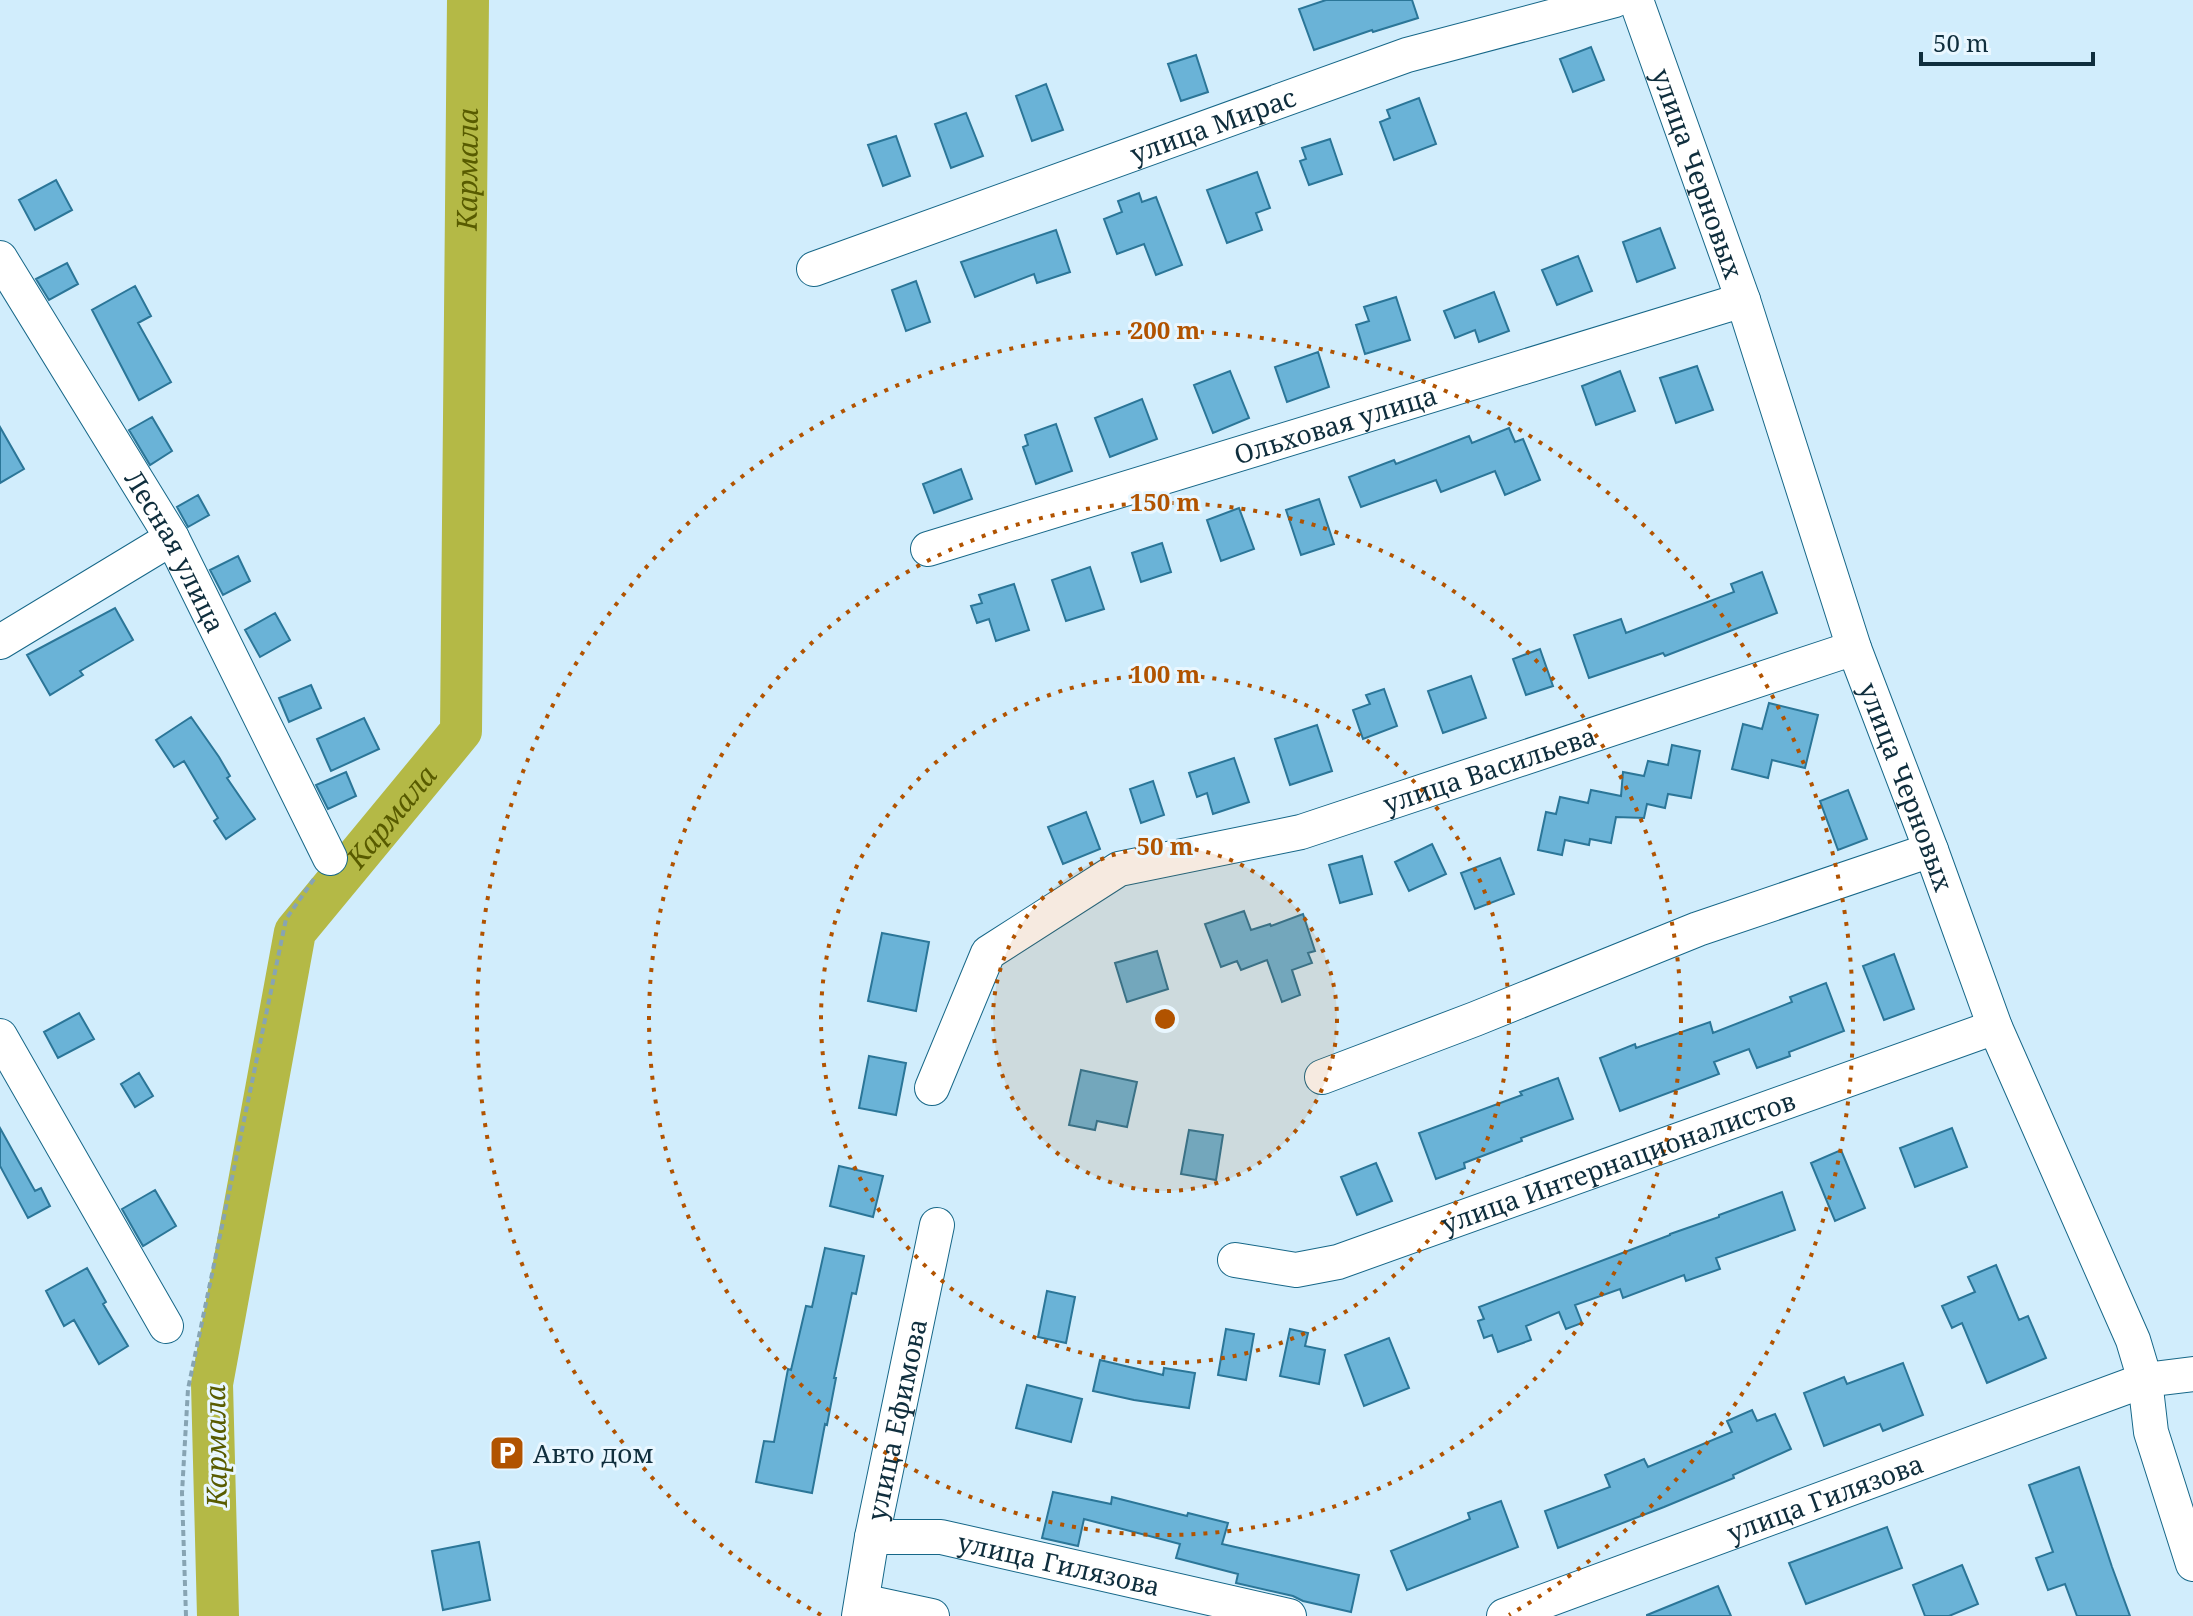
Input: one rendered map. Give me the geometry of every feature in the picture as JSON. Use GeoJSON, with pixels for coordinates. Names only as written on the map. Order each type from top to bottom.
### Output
{"type":"FeatureCollection","features":[{"type":"Feature","properties":{"kind":"street","name":"улица Мирас"},"geometry":{"type":"LineString","coordinates":[[814,269],[1407,55],[1615,0]]}},
{"type":"Feature","properties":{"kind":"street","name":"улица Черновых"},"geometry":{"type":"LineString","coordinates":[[1636,0],[1743,300],[1854,648],[1995,1027],[2133,1340],[2145,1380],[2151,1432],[2193,1564]]}},
{"type":"Feature","properties":{"kind":"street","name":"Лесная улица"},"geometry":{"type":"LineString","coordinates":[[0,258],[172,538],[330,858]]}},
{"type":"Feature","properties":{"kind":"street","name":"Ольховая улица"},"geometry":{"type":"LineString","coordinates":[[928,549],[1743,300]]}},
{"type":"Feature","properties":{"kind":"street"},"geometry":{"type":"LineString","coordinates":[[0,642],[172,538]]}},
{"type":"Feature","properties":{"kind":"street","name":"улица Васильева"},"geometry":{"type":"LineString","coordinates":[[932,1088],[988,953],[1119,869],[1301,832],[1854,648]]}},
{"type":"Feature","properties":{"kind":"street"},"geometry":{"type":"LineString","coordinates":[[1322,1077],[1698,929],[1931,850]]}},
{"type":"Feature","properties":{"kind":"street","name":"улица Интернационалистов"},"geometry":{"type":"LineString","coordinates":[[1235,1260],[1296,1270],[1338,1262],[1995,1027]]}},
{"type":"Feature","properties":{"kind":"street"},"geometry":{"type":"LineString","coordinates":[[0,1036],[166,1326]]}},
{"type":"Feature","properties":{"kind":"street","name":"улица Ефимова"},"geometry":{"type":"LineString","coordinates":[[861,1609],[872,1537],[937,1225]]}},
{"type":"Feature","properties":{"kind":"street","name":"улица Гилязова"},"geometry":{"type":"LineString","coordinates":[[1504,1616],[2145,1380],[2193,1374]]}},
{"type":"Feature","properties":{"kind":"street","name":"улица Гилязова"},"geometry":{"type":"LineString","coordinates":[[872,1537],[941,1537],[1289,1616]]}},
{"type":"Feature","properties":{"kind":"street"},"geometry":{"type":"LineString","coordinates":[[861,1609],[932,1616]]}},
{"type":"Feature","properties":{"kind":"path"},"geometry":{"type":"LineString","coordinates":[[186,1616],[182,1493],[188,1389],[286,919],[330,858]]}},
{"type":"Feature","properties":{"kind":"building"},"geometry":{"type":"Polygon","coordinates":[[[1326,0],[1412,0],[1418,18],[1314,50],[1299,9],[1326,0]]]}},
{"type":"Feature","properties":{"kind":"building"},"geometry":{"type":"Polygon","coordinates":[[[1591,47],[1604,80],[1573,92],[1560,59],[1591,47]]]}},
{"type":"Feature","properties":{"kind":"building"},"geometry":{"type":"Polygon","coordinates":[[[1196,55],[1208,92],[1181,101],[1168,64],[1196,55]]]}},
{"type":"Feature","properties":{"kind":"building"},"geometry":{"type":"Polygon","coordinates":[[[1046,84],[1063,130],[1032,141],[1016,96],[1046,84]]]}},
{"type":"Feature","properties":{"kind":"building"},"geometry":{"type":"Polygon","coordinates":[[[1419,98],[1436,144],[1394,160],[1380,122],[1390,118],[1387,110],[1419,98]]]}},
{"type":"Feature","properties":{"kind":"building"},"geometry":{"type":"Polygon","coordinates":[[[966,113],[983,156],[951,168],[935,124],[966,113]]]}},
{"type":"Feature","properties":{"kind":"building"},"geometry":{"type":"Polygon","coordinates":[[[896,136],[910,176],[883,186],[868,145],[896,136]]]}},
{"type":"Feature","properties":{"kind":"building"},"geometry":{"type":"Polygon","coordinates":[[[1330,139],[1342,174],[1309,185],[1300,161],[1306,159],[1302,148],[1330,139]]]}},
{"type":"Feature","properties":{"kind":"building"},"geometry":{"type":"Polygon","coordinates":[[[1257,172],[1270,208],[1256,213],[1262,230],[1227,243],[1207,190],[1257,172]]]}},
{"type":"Feature","properties":{"kind":"building"},"geometry":{"type":"Polygon","coordinates":[[[56,180],[72,210],[35,230],[19,200],[56,180]]]}},
{"type":"Feature","properties":{"kind":"building"},"geometry":{"type":"Polygon","coordinates":[[[1139,193],[1142,202],[1156,197],[1182,265],[1156,275],[1144,244],[1117,254],[1104,219],[1122,212],[1118,201],[1139,193]]]}},
{"type":"Feature","properties":{"kind":"building"},"geometry":{"type":"Polygon","coordinates":[[[1660,228],[1675,268],[1637,282],[1623,242],[1660,228]]]}},
{"type":"Feature","properties":{"kind":"building"},"geometry":{"type":"Polygon","coordinates":[[[1056,230],[1070,272],[1037,283],[1034,274],[975,297],[961,262],[1056,230]]]}},
{"type":"Feature","properties":{"kind":"building"},"geometry":{"type":"Polygon","coordinates":[[[1578,256],[1592,291],[1557,305],[1542,270],[1578,256]]]}},
{"type":"Feature","properties":{"kind":"building"},"geometry":{"type":"Polygon","coordinates":[[[67,263],[78,284],[49,300],[36,279],[67,263]]]}},
{"type":"Feature","properties":{"kind":"building"},"geometry":{"type":"Polygon","coordinates":[[[916,281],[930,322],[906,331],[892,290],[916,281]]]}},
{"type":"Feature","properties":{"kind":"building"},"geometry":{"type":"Polygon","coordinates":[[[135,286],[151,316],[138,323],[171,382],[139,400],[92,310],[135,286]]]}},
{"type":"Feature","properties":{"kind":"building"},"geometry":{"type":"Polygon","coordinates":[[[1494,292],[1509,331],[1479,342],[1475,330],[1455,338],[1444,311],[1494,292]]]}},
{"type":"Feature","properties":{"kind":"building"},"geometry":{"type":"Polygon","coordinates":[[[1396,297],[1410,340],[1365,354],[1356,325],[1369,321],[1364,307],[1396,297]]]}},
{"type":"Feature","properties":{"kind":"building"},"geometry":{"type":"Polygon","coordinates":[[[1318,352],[1329,387],[1287,402],[1275,367],[1318,352]]]}},
{"type":"Feature","properties":{"kind":"building"},"geometry":{"type":"Polygon","coordinates":[[[1697,366],[1713,410],[1676,423],[1660,378],[1697,366]]]}},
{"type":"Feature","properties":{"kind":"building"},"geometry":{"type":"Polygon","coordinates":[[[1230,371],[1249,418],[1213,433],[1194,385],[1230,371]]]}},
{"type":"Feature","properties":{"kind":"building"},"geometry":{"type":"Polygon","coordinates":[[[1620,371],[1635,411],[1596,425],[1582,386],[1620,371]]]}},
{"type":"Feature","properties":{"kind":"building"},"geometry":{"type":"Polygon","coordinates":[[[1142,399],[1157,439],[1110,457],[1095,418],[1142,399]]]}},
{"type":"Feature","properties":{"kind":"building"},"geometry":{"type":"Polygon","coordinates":[[[152,417],[172,451],[150,465],[129,430],[152,417]]]}},
{"type":"Feature","properties":{"kind":"building"},"geometry":{"type":"Polygon","coordinates":[[[1056,424],[1072,471],[1036,484],[1023,447],[1028,445],[1025,435],[1056,424]]]}},
{"type":"Feature","properties":{"kind":"building"},"geometry":{"type":"Polygon","coordinates":[[[0,427],[24,469],[0,483],[0,427]]]}},
{"type":"Feature","properties":{"kind":"building"},"geometry":{"type":"Polygon","coordinates":[[[1509,428],[1515,442],[1523,439],[1540,480],[1505,495],[1495,471],[1441,492],[1436,480],[1361,507],[1349,477],[1394,460],[1396,464],[1469,436],[1472,443],[1509,428]]]}},
{"type":"Feature","properties":{"kind":"building"},"geometry":{"type":"Polygon","coordinates":[[[961,469],[972,499],[934,513],[923,484],[961,469]]]}},
{"type":"Feature","properties":{"kind":"building"},"geometry":{"type":"Polygon","coordinates":[[[198,495],[209,515],[188,527],[177,507],[198,495]]]}},
{"type":"Feature","properties":{"kind":"building"},"geometry":{"type":"Polygon","coordinates":[[[1319,499],[1334,544],[1301,555],[1286,510],[1319,499]]]}},
{"type":"Feature","properties":{"kind":"building"},"geometry":{"type":"Polygon","coordinates":[[[1239,508],[1254,549],[1221,561],[1207,520],[1239,508]]]}},
{"type":"Feature","properties":{"kind":"building"},"geometry":{"type":"Polygon","coordinates":[[[1162,543],[1171,572],[1141,582],[1132,553],[1162,543]]]}},
{"type":"Feature","properties":{"kind":"building"},"geometry":{"type":"Polygon","coordinates":[[[238,556],[250,581],[223,595],[210,570],[238,556]]]}},
{"type":"Feature","properties":{"kind":"building"},"geometry":{"type":"Polygon","coordinates":[[[1090,567],[1104,609],[1066,621],[1052,580],[1090,567]]]}},
{"type":"Feature","properties":{"kind":"building"},"geometry":{"type":"Polygon","coordinates":[[[1762,572],[1777,613],[1665,656],[1663,653],[1589,678],[1574,635],[1621,619],[1626,633],[1734,592],[1731,584],[1762,572]]]}},
{"type":"Feature","properties":{"kind":"building"},"geometry":{"type":"Polygon","coordinates":[[[1014,584],[1029,630],[996,641],[989,619],[977,623],[971,606],[982,603],[979,595],[1014,584]]]}},
{"type":"Feature","properties":{"kind":"building"},"geometry":{"type":"Polygon","coordinates":[[[115,608],[133,640],[80,671],[83,675],[50,695],[27,655],[115,608]]]}},
{"type":"Feature","properties":{"kind":"building"},"geometry":{"type":"Polygon","coordinates":[[[275,613],[290,640],[260,657],[245,630],[275,613]]]}},
{"type":"Feature","properties":{"kind":"building"},"geometry":{"type":"Polygon","coordinates":[[[1540,649],[1553,686],[1526,695],[1513,659],[1540,649]]]}},
{"type":"Feature","properties":{"kind":"building"},"geometry":{"type":"Polygon","coordinates":[[[1471,676],[1486,718],[1443,733],[1428,691],[1471,676]]]}},
{"type":"Feature","properties":{"kind":"building"},"geometry":{"type":"Polygon","coordinates":[[[311,685],[321,708],[289,722],[279,698],[311,685]]]}},
{"type":"Feature","properties":{"kind":"building"},"geometry":{"type":"Polygon","coordinates":[[[1384,689],[1397,726],[1363,739],[1353,710],[1370,704],[1366,695],[1384,689]]]}},
{"type":"Feature","properties":{"kind":"building"},"geometry":{"type":"Polygon","coordinates":[[[1769,703],[1818,715],[1805,768],[1772,760],[1768,778],[1732,769],[1743,724],[1762,729],[1769,703]]]}},
{"type":"Feature","properties":{"kind":"building"},"geometry":{"type":"Polygon","coordinates":[[[191,717],[219,757],[230,776],[227,778],[255,819],[226,839],[214,821],[218,818],[184,761],[174,767],[156,740],[191,717]]]}},
{"type":"Feature","properties":{"kind":"building"},"geometry":{"type":"Polygon","coordinates":[[[364,718],[379,749],[331,771],[317,739],[364,718]]]}},
{"type":"Feature","properties":{"kind":"building"},"geometry":{"type":"Polygon","coordinates":[[[1317,725],[1332,771],[1290,785],[1275,739],[1317,725]]]}},
{"type":"Feature","properties":{"kind":"building"},"geometry":{"type":"Polygon","coordinates":[[[1672,745],[1700,751],[1691,798],[1668,794],[1665,808],[1647,804],[1644,818],[1616,817],[1611,843],[1590,839],[1589,845],[1565,840],[1562,855],[1538,850],[1546,812],[1556,814],[1560,797],[1588,803],[1591,790],[1621,796],[1623,772],[1644,776],[1648,761],[1668,765],[1672,745]]]}},
{"type":"Feature","properties":{"kind":"building"},"geometry":{"type":"Polygon","coordinates":[[[1234,758],[1249,802],[1213,814],[1207,793],[1197,797],[1189,773],[1234,758]]]}},
{"type":"Feature","properties":{"kind":"building"},"geometry":{"type":"Polygon","coordinates":[[[346,772],[356,796],[328,809],[316,785],[346,772]]]}},
{"type":"Feature","properties":{"kind":"building"},"geometry":{"type":"Polygon","coordinates":[[[1153,781],[1164,815],[1141,823],[1130,789],[1153,781]]]}},
{"type":"Feature","properties":{"kind":"building"},"geometry":{"type":"Polygon","coordinates":[[[1848,790],[1867,839],[1838,850],[1820,801],[1848,790]]]}},
{"type":"Feature","properties":{"kind":"building"},"geometry":{"type":"Polygon","coordinates":[[[1086,812],[1100,849],[1063,864],[1048,827],[1086,812]]]}},
{"type":"Feature","properties":{"kind":"building"},"geometry":{"type":"Polygon","coordinates":[[[1432,844],[1446,874],[1409,891],[1395,862],[1432,844]]]}},
{"type":"Feature","properties":{"kind":"building"},"geometry":{"type":"Polygon","coordinates":[[[1362,856],[1372,894],[1340,903],[1329,865],[1362,856]]]}},
{"type":"Feature","properties":{"kind":"building"},"geometry":{"type":"Polygon","coordinates":[[[1500,858],[1514,894],[1475,909],[1461,873],[1500,858]]]}},
{"type":"Feature","properties":{"kind":"building"},"geometry":{"type":"Polygon","coordinates":[[[1244,911],[1251,930],[1303,914],[1315,951],[1308,953],[1312,963],[1292,970],[1300,995],[1282,1002],[1267,960],[1241,970],[1237,961],[1221,967],[1205,924],[1244,911]]]}},
{"type":"Feature","properties":{"kind":"building"},"geometry":{"type":"Polygon","coordinates":[[[882,933],[929,942],[916,1011],[868,1001],[882,933]]]}},
{"type":"Feature","properties":{"kind":"building"},"geometry":{"type":"Polygon","coordinates":[[[1157,951],[1168,989],[1127,1002],[1115,963],[1157,951]]]}},
{"type":"Feature","properties":{"kind":"building"},"geometry":{"type":"Polygon","coordinates":[[[1894,954],[1914,1009],[1884,1020],[1863,966],[1894,954]]]}},
{"type":"Feature","properties":{"kind":"building"},"geometry":{"type":"Polygon","coordinates":[[[1826,983],[1844,1031],[1757,1068],[1749,1049],[1714,1062],[1719,1074],[1620,1111],[1600,1058],[1635,1044],[1636,1048],[1710,1022],[1713,1033],[1792,1002],[1790,997],[1826,983]]]}},
{"type":"Feature","properties":{"kind":"building"},"geometry":{"type":"Polygon","coordinates":[[[79,1013],[94,1039],[58,1058],[44,1032],[79,1013]]]}},
{"type":"Feature","properties":{"kind":"building"},"geometry":{"type":"Polygon","coordinates":[[[869,1056],[906,1063],[896,1115],[859,1108],[869,1056]]]}},
{"type":"Feature","properties":{"kind":"building"},"geometry":{"type":"Polygon","coordinates":[[[1081,1070],[1137,1082],[1127,1127],[1097,1121],[1095,1130],[1069,1125],[1081,1070]]]}},
{"type":"Feature","properties":{"kind":"building"},"geometry":{"type":"Polygon","coordinates":[[[139,1073],[153,1096],[135,1107],[121,1084],[139,1073]]]}},
{"type":"Feature","properties":{"kind":"building"},"geometry":{"type":"Polygon","coordinates":[[[1558,1078],[1573,1119],[1521,1138],[1522,1141],[1464,1163],[1465,1168],[1436,1179],[1419,1133],[1522,1095],[1520,1092],[1558,1078]]]}},
{"type":"Feature","properties":{"kind":"building"},"geometry":{"type":"Polygon","coordinates":[[[0,1128],[35,1191],[41,1188],[50,1206],[28,1218],[0,1166],[0,1128]]]}},
{"type":"Feature","properties":{"kind":"building"},"geometry":{"type":"Polygon","coordinates":[[[1952,1128],[1967,1167],[1915,1187],[1900,1148],[1952,1128]]]}},
{"type":"Feature","properties":{"kind":"building"},"geometry":{"type":"Polygon","coordinates":[[[1189,1130],[1223,1135],[1216,1180],[1181,1174],[1189,1130]]]}},
{"type":"Feature","properties":{"kind":"building"},"geometry":{"type":"Polygon","coordinates":[[[1841,1150],[1865,1208],[1835,1221],[1811,1163],[1841,1150]]]}},
{"type":"Feature","properties":{"kind":"building"},"geometry":{"type":"Polygon","coordinates":[[[1376,1163],[1392,1201],[1357,1215],[1341,1177],[1376,1163]]]}},
{"type":"Feature","properties":{"kind":"building"},"geometry":{"type":"Polygon","coordinates":[[[839,1166],[883,1176],[873,1217],[830,1206],[839,1166]]]}},
{"type":"Feature","properties":{"kind":"building"},"geometry":{"type":"Polygon","coordinates":[[[155,1190],[176,1226],[143,1246],[122,1209],[155,1190]]]}},
{"type":"Feature","properties":{"kind":"building"},"geometry":{"type":"Polygon","coordinates":[[[1782,1192],[1795,1230],[1716,1258],[1720,1269],[1686,1281],[1684,1275],[1623,1298],[1620,1289],[1575,1305],[1582,1323],[1566,1329],[1559,1312],[1526,1326],[1531,1340],[1498,1352],[1492,1335],[1484,1338],[1478,1321],[1484,1319],[1479,1307],[1782,1192]]]}},
{"type":"Feature","properties":{"kind":"building"},"geometry":{"type":"Polygon","coordinates":[[[825,1248],[864,1256],[856,1294],[852,1293],[812,1493],[756,1482],[764,1441],[774,1442],[788,1369],[791,1370],[806,1306],[812,1307],[825,1248]]]}},
{"type":"Feature","properties":{"kind":"building"},"geometry":{"type":"Polygon","coordinates":[[[1996,1265],[2019,1320],[2028,1316],[2046,1358],[1987,1383],[1962,1323],[1952,1328],[1942,1306],[1975,1292],[1968,1277],[1996,1265]]]}},
{"type":"Feature","properties":{"kind":"building"},"geometry":{"type":"Polygon","coordinates":[[[87,1268],[106,1302],[103,1304],[128,1346],[99,1364],[74,1320],[64,1326],[46,1291],[87,1268]]]}},
{"type":"Feature","properties":{"kind":"building"},"geometry":{"type":"Polygon","coordinates":[[[1047,1291],[1075,1297],[1066,1343],[1038,1337],[1047,1291]]]}},
{"type":"Feature","properties":{"kind":"building"},"geometry":{"type":"Polygon","coordinates":[[[1226,1329],[1254,1334],[1246,1380],[1218,1375],[1226,1329]]]}},
{"type":"Feature","properties":{"kind":"building"},"geometry":{"type":"Polygon","coordinates":[[[1290,1329],[1308,1333],[1305,1346],[1325,1350],[1319,1384],[1280,1376],[1290,1329]]]}},
{"type":"Feature","properties":{"kind":"building"},"geometry":{"type":"Polygon","coordinates":[[[1389,1338],[1409,1388],[1364,1406],[1345,1355],[1389,1338]]]}},
{"type":"Feature","properties":{"kind":"building"},"geometry":{"type":"Polygon","coordinates":[[[1100,1360],[1163,1375],[1164,1368],[1195,1373],[1189,1408],[1093,1391],[1100,1360]]]}},
{"type":"Feature","properties":{"kind":"building"},"geometry":{"type":"Polygon","coordinates":[[[1903,1363],[1923,1415],[1883,1431],[1880,1424],[1824,1446],[1804,1393],[1844,1377],[1847,1384],[1903,1363]]]}},
{"type":"Feature","properties":{"kind":"building"},"geometry":{"type":"Polygon","coordinates":[[[1027,1385],[1082,1399],[1071,1442],[1016,1428],[1027,1385]]]}},
{"type":"Feature","properties":{"kind":"building"},"geometry":{"type":"Polygon","coordinates":[[[1752,1410],[1757,1421],[1775,1414],[1791,1449],[1733,1475],[1734,1478],[1558,1548],[1545,1511],[1610,1487],[1605,1475],[1644,1459],[1648,1467],[1732,1432],[1727,1421],[1752,1410]]]}},
{"type":"Feature","properties":{"kind":"building"},"geometry":{"type":"Polygon","coordinates":[[[2079,1467],[2130,1616],[2077,1616],[2065,1584],[2048,1590],[2036,1558],[2053,1552],[2029,1485],[2079,1467]]]}},
{"type":"Feature","properties":{"kind":"building"},"geometry":{"type":"Polygon","coordinates":[[[1053,1492],[1111,1504],[1112,1497],[1228,1523],[1222,1544],[1359,1575],[1351,1612],[1236,1583],[1238,1574],[1176,1558],[1180,1544],[1084,1519],[1078,1546],[1042,1538],[1053,1492]]]}},
{"type":"Feature","properties":{"kind":"building"},"geometry":{"type":"Polygon","coordinates":[[[1501,1501],[1518,1547],[1407,1590],[1391,1551],[1470,1519],[1468,1513],[1501,1501]]]}},
{"type":"Feature","properties":{"kind":"building"},"geometry":{"type":"Polygon","coordinates":[[[1887,1527],[1902,1568],[1806,1604],[1789,1563],[1887,1527]]]}},
{"type":"Feature","properties":{"kind":"building"},"geometry":{"type":"Polygon","coordinates":[[[479,1542],[490,1600],[443,1610],[432,1551],[479,1542]]]}},
{"type":"Feature","properties":{"kind":"building"},"geometry":{"type":"Polygon","coordinates":[[[1962,1565],[1978,1604],[1949,1616],[1925,1616],[1913,1585],[1962,1565]]]}},
{"type":"Feature","properties":{"kind":"building"},"geometry":{"type":"Polygon","coordinates":[[[1718,1586],[1731,1616],[1647,1616],[1647,1615],[1718,1586]]]}},
{"type":"Feature","properties":{"kind":"waterway","name":"Кармала"},"geometry":{"type":"LineString","coordinates":[[218,1616],[212,1384],[295,932],[461,731],[468,0]]}},
{"type":"Feature","properties":{"kind":"place","name":"Авто дом"},"geometry":{"type":"Point","coordinates":[507,1453]}}]}
